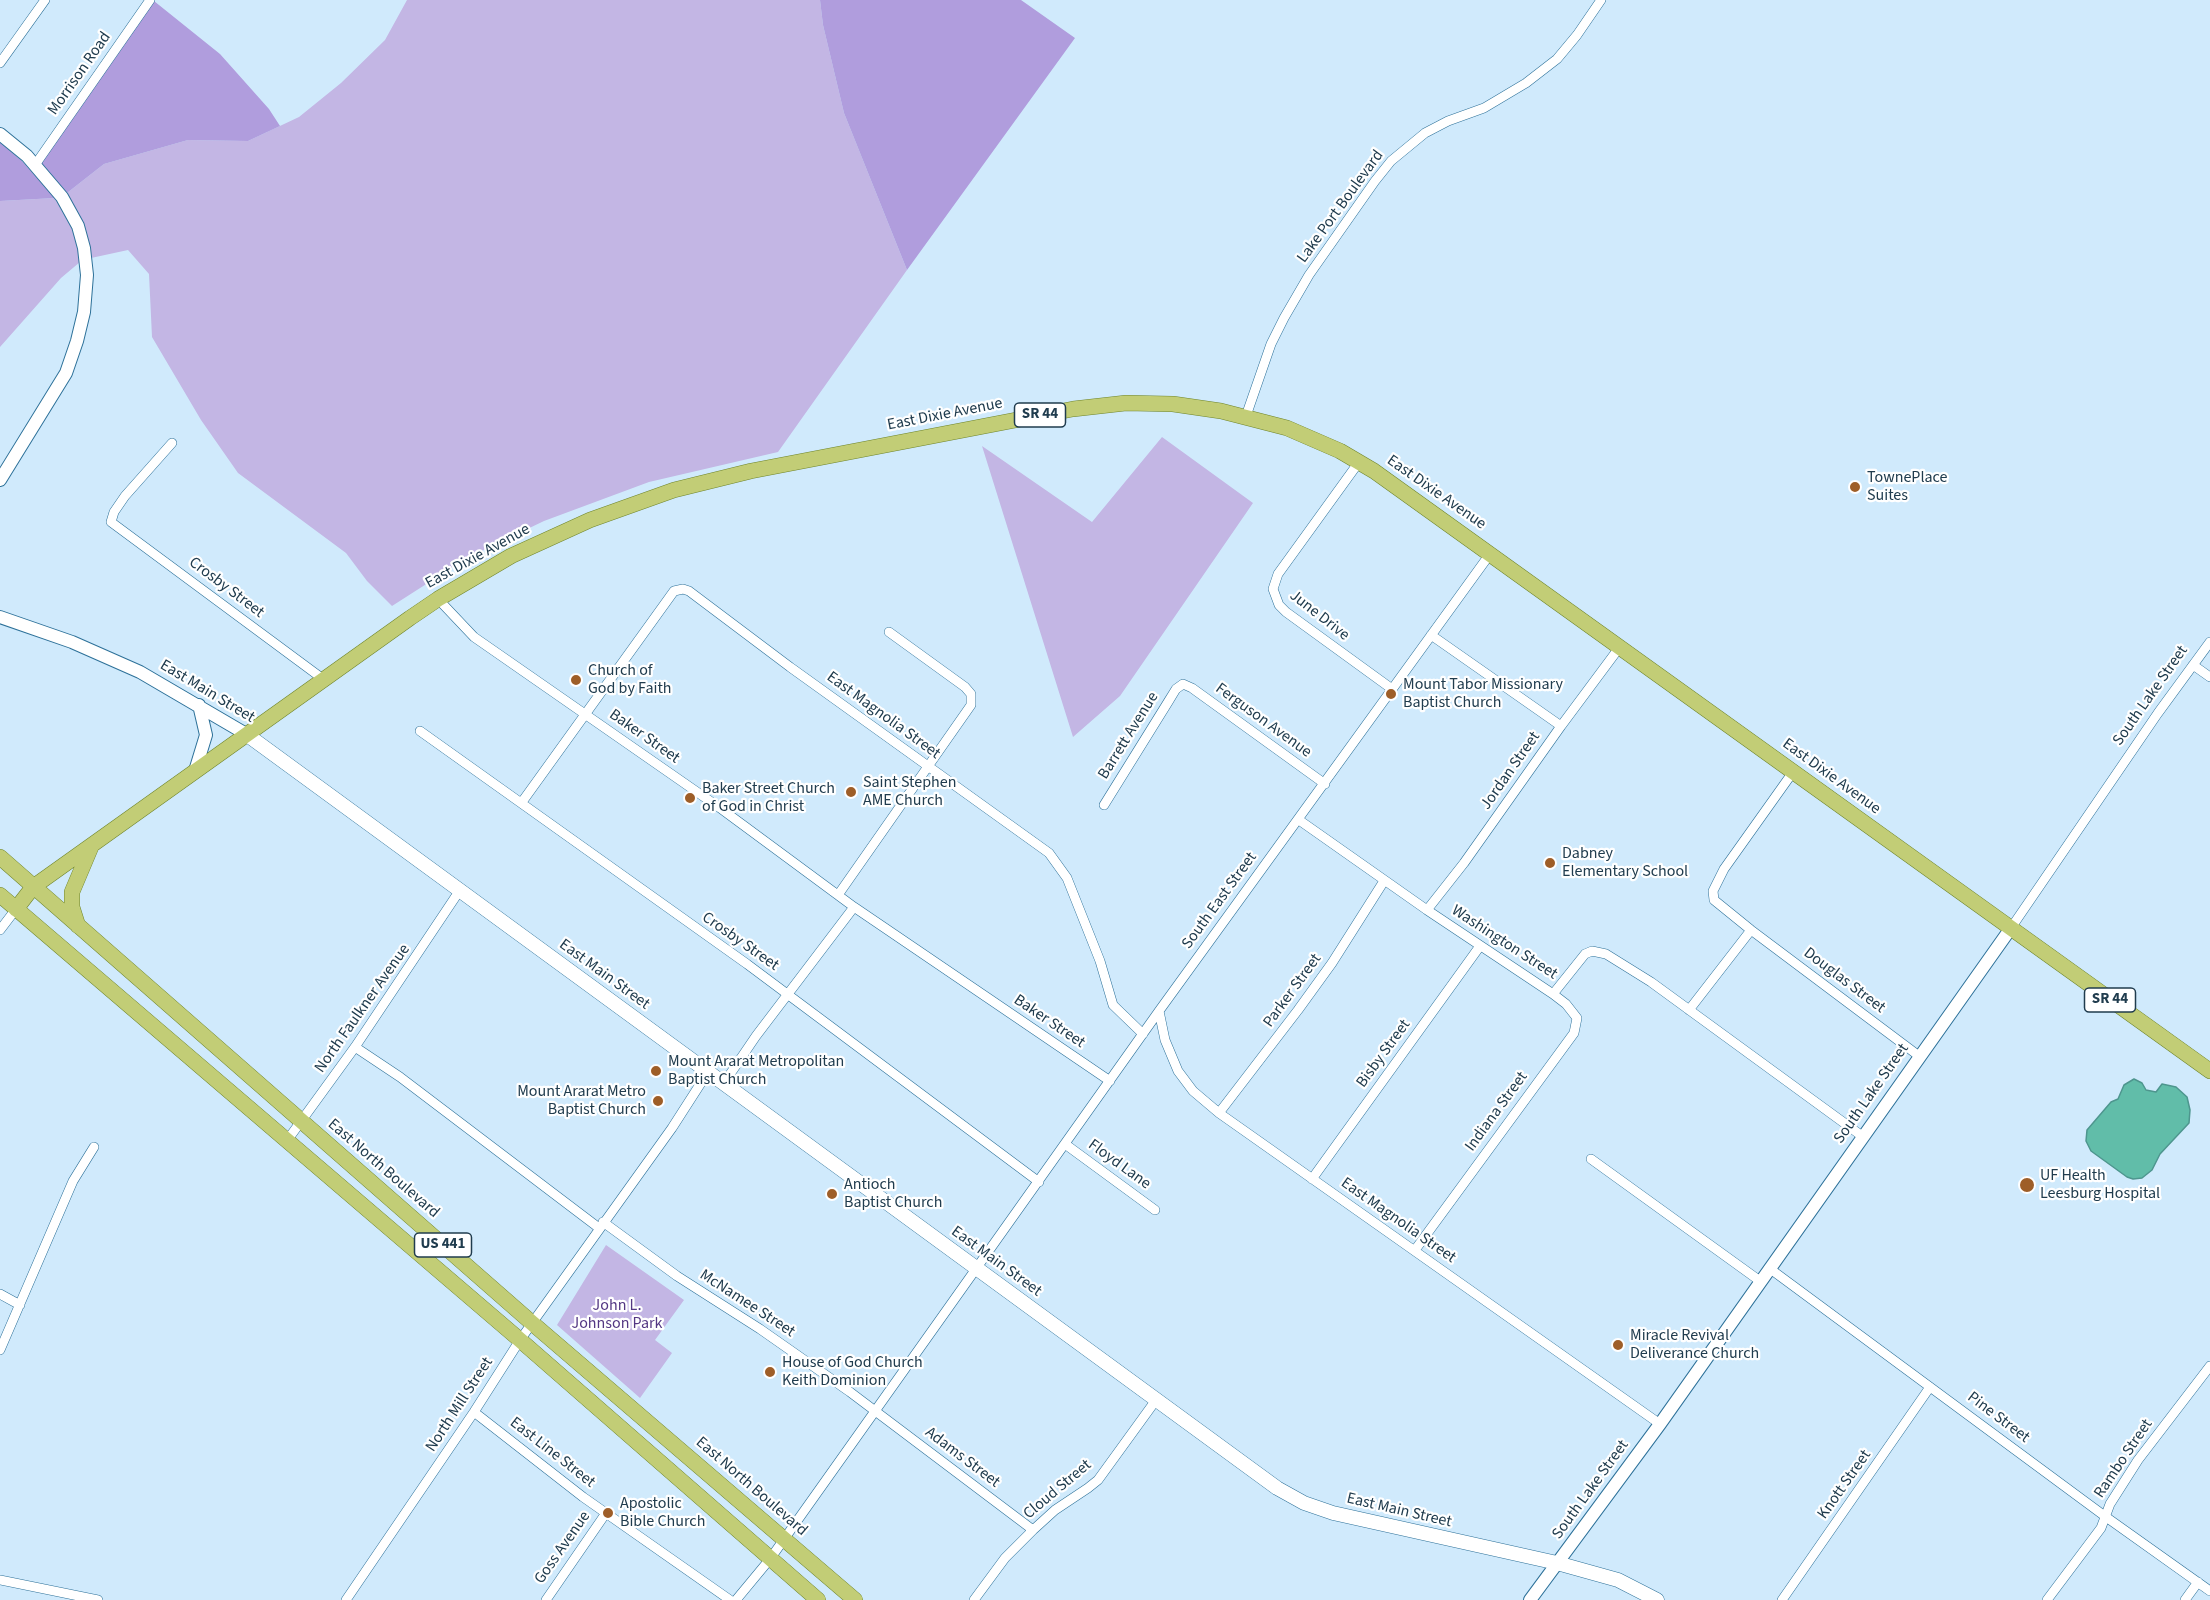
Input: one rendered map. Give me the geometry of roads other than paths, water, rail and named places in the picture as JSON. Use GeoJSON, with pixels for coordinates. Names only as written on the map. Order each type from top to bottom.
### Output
{"type":"FeatureCollection","features":[{"type":"Feature","properties":{"kind":"main road","name":"East Dixie Avenue"},"geometry":{"type":"LineString","coordinates":[[33,887],[438,599],[511,556],[590,520],[674,490],[751,471],[1102,405],[1173,404],[1246,416],[1305,435],[1359,462],[2210,1071]]}},
{"type":"Feature","properties":{"kind":"main road","name":"East Main Street"},"geometry":{"type":"LineString","coordinates":[[246,734],[1277,1488],[1304,1503],[1333,1513],[1557,1563],[1618,1580],[1657,1600]]}},
{"type":"Feature","properties":{"kind":"main road"},"geometry":{"type":"LineString","coordinates":[[78,926],[72,907],[72,892],[93,844]]}},
{"type":"Feature","properties":{"kind":"main road","name":"East North Boulevard"},"geometry":{"type":"LineString","coordinates":[[0,857],[532,1323],[855,1600]]}},
{"type":"Feature","properties":{"kind":"main road","name":"SR 44"},"geometry":{"type":"LineString","coordinates":[[16,909],[33,887]]}},
{"type":"Feature","properties":{"kind":"main road","name":"US 441"},"geometry":{"type":"LineString","coordinates":[[0,896],[520,1340],[818,1600]]}},
{"type":"Feature","properties":{"kind":"street"},"geometry":{"type":"LineString","coordinates":[[0,63],[45,0]]}},
{"type":"Feature","properties":{"kind":"street","name":"Morrison Road"},"geometry":{"type":"LineString","coordinates":[[35,165],[150,0]]}},
{"type":"Feature","properties":{"kind":"street","name":"Lake Port Boulevard"},"geometry":{"type":"LineString","coordinates":[[1246,416],[1271,344],[1302,285],[1391,161],[1425,134],[1448,121],[1484,108],[1526,83],[1557,59],[1601,0]]}},
{"type":"Feature","properties":{"kind":"street"},"geometry":{"type":"LineString","coordinates":[[0,134],[35,165],[62,197],[78,226],[84,248],[87,275],[84,312],[66,373],[0,480]]}},
{"type":"Feature","properties":{"kind":"street","name":"Crosby Street"},"geometry":{"type":"LineString","coordinates":[[172,443],[125,495],[114,512],[111,522],[323,679]]}},
{"type":"Feature","properties":{"kind":"street","name":"June Drive"},"geometry":{"type":"LineString","coordinates":[[1359,462],[1278,574],[1273,589],[1279,605],[1286,612],[1392,688]]}},
{"type":"Feature","properties":{"kind":"street","name":"South East Street"},"geometry":{"type":"LineString","coordinates":[[736,1600],[770,1559],[1159,1011],[1490,554]]}},
{"type":"Feature","properties":{"kind":"street","name":"East Magnolia Street"},"geometry":{"type":"LineString","coordinates":[[585,713],[674,591],[689,591],[1049,853],[1068,878],[1101,961],[1113,1005],[1143,1035]]}},
{"type":"Feature","properties":{"kind":"street","name":"Baker Street"},"geometry":{"type":"LineString","coordinates":[[438,599],[474,637],[720,808],[854,907],[1110,1081]]}},
{"type":"Feature","properties":{"kind":"street","name":"East Main Street"},"geometry":{"type":"LineString","coordinates":[[0,617],[50,633],[140,672],[200,705],[246,734]]}},
{"type":"Feature","properties":{"kind":"street"},"geometry":{"type":"LineString","coordinates":[[838,895],[971,705],[971,694],[954,678],[889,632]]}},
{"type":"Feature","properties":{"kind":"street"},"geometry":{"type":"LineString","coordinates":[[1431,635],[1561,726]]}},
{"type":"Feature","properties":{"kind":"street","name":"South Lake Street"},"geometry":{"type":"LineString","coordinates":[[1530,1600],[1660,1424],[2210,642]]}},
{"type":"Feature","properties":{"kind":"street","name":"Jordan Street"},"geometry":{"type":"LineString","coordinates":[[1427,910],[1464,863],[1619,648]]}},
{"type":"Feature","properties":{"kind":"street"},"geometry":{"type":"LineString","coordinates":[[2193,665],[2210,677]]}},
{"type":"Feature","properties":{"kind":"street","name":"Ferguson Avenue"},"geometry":{"type":"LineString","coordinates":[[1183,684],[1209,699],[1325,784]]}},
{"type":"Feature","properties":{"kind":"street","name":"Barrett Avenue"},"geometry":{"type":"LineString","coordinates":[[1104,806],[1168,702],[1183,684]]}},
{"type":"Feature","properties":{"kind":"street"},"geometry":{"type":"LineString","coordinates":[[195,771],[206,735],[200,705]]}},
{"type":"Feature","properties":{"kind":"street"},"geometry":{"type":"LineString","coordinates":[[522,802],[585,713]]}},
{"type":"Feature","properties":{"kind":"street","name":"Crosby Street"},"geometry":{"type":"LineString","coordinates":[[420,731],[787,994],[1039,1182]]}},
{"type":"Feature","properties":{"kind":"street"},"geometry":{"type":"LineString","coordinates":[[1689,1010],[1751,930],[1714,900],[1713,891],[1724,869],[1793,772]]}},
{"type":"Feature","properties":{"kind":"street","name":"Washington Street"},"geometry":{"type":"LineString","coordinates":[[1299,820],[1552,994],[1585,954],[1597,951],[1629,968],[1862,1136]]}},
{"type":"Feature","properties":{"kind":"street","name":"Parker Street"},"geometry":{"type":"LineString","coordinates":[[1219,1113],[1332,963],[1384,880]]}},
{"type":"Feature","properties":{"kind":"street","name":"North Faulkner Avenue"},"geometry":{"type":"LineString","coordinates":[[286,1142],[355,1047],[460,890]]}},
{"type":"Feature","properties":{"kind":"street"},"geometry":{"type":"LineString","coordinates":[[724,1083],[787,994],[854,907]]}},
{"type":"Feature","properties":{"kind":"street"},"geometry":{"type":"LineString","coordinates":[[0,930],[16,909]]}},
{"type":"Feature","properties":{"kind":"street","name":"Douglas Street"},"geometry":{"type":"LineString","coordinates":[[1751,930],[1919,1056]]}},
{"type":"Feature","properties":{"kind":"street","name":"Bisby Street"},"geometry":{"type":"LineString","coordinates":[[1312,1179],[1480,946]]}},
{"type":"Feature","properties":{"kind":"street","name":"Indiana Street"},"geometry":{"type":"LineString","coordinates":[[1415,1250],[1574,1032],[1577,1018],[1575,1014],[1552,994]]}},
{"type":"Feature","properties":{"kind":"street","name":"East Magnolia Street"},"geometry":{"type":"LineString","coordinates":[[1159,1011],[1165,1040],[1178,1071],[1193,1091],[1219,1113],[1660,1424]]}},
{"type":"Feature","properties":{"kind":"street","name":"McNamee Street"},"geometry":{"type":"LineString","coordinates":[[355,1047],[400,1077],[601,1225],[760,1329],[874,1411]]}},
{"type":"Feature","properties":{"kind":"street","name":"North Mill Street"},"geometry":{"type":"LineString","coordinates":[[346,1600],[474,1412],[520,1340],[672,1128],[708,1072]]}},
{"type":"Feature","properties":{"kind":"street","name":"Floyd Lane"},"geometry":{"type":"LineString","coordinates":[[1065,1144],[1155,1210]]}},
{"type":"Feature","properties":{"kind":"street"},"geometry":{"type":"LineString","coordinates":[[0,1350],[73,1181],[94,1147]]}},
{"type":"Feature","properties":{"kind":"street"},"geometry":{"type":"LineString","coordinates":[[1591,1159],[1760,1281]]}},
{"type":"Feature","properties":{"kind":"street","name":"Pine Street"},"geometry":{"type":"LineString","coordinates":[[1769,1268],[2210,1591]]}},
{"type":"Feature","properties":{"kind":"street"},"geometry":{"type":"LineString","coordinates":[[0,1294],[20,1305]]}},
{"type":"Feature","properties":{"kind":"street","name":"Rambo Street"},"geometry":{"type":"LineString","coordinates":[[2047,1600],[2101,1528],[2110,1503],[2138,1460],[2210,1366]]}},
{"type":"Feature","properties":{"kind":"street","name":"Knott Street"},"geometry":{"type":"LineString","coordinates":[[1782,1600],[1930,1387]]}},
{"type":"Feature","properties":{"kind":"street","name":"Cloud Street"},"geometry":{"type":"LineString","coordinates":[[974,1600],[1005,1558],[1033,1530],[1055,1510],[1098,1480],[1156,1400]]}},
{"type":"Feature","properties":{"kind":"street","name":"Adams Street"},"geometry":{"type":"LineString","coordinates":[[874,1411],[1033,1530]]}},
{"type":"Feature","properties":{"kind":"street","name":"East Line Street"},"geometry":{"type":"LineString","coordinates":[[474,1412],[606,1513],[730,1600]]}},
{"type":"Feature","properties":{"kind":"street","name":"Goss Avenue"},"geometry":{"type":"LineString","coordinates":[[546,1600],[606,1513]]}},
{"type":"Feature","properties":{"kind":"street"},"geometry":{"type":"LineString","coordinates":[[0,1580],[67,1597],[98,1600]]}},
{"type":"Feature","properties":{"kind":"street"},"geometry":{"type":"LineString","coordinates":[[2186,1600],[2198,1582]]}},
{"type":"Feature","properties":{"kind":"place","name":"TownePlace Suites"},"geometry":{"type":"Point","coordinates":[1855,487]}},
{"type":"Feature","properties":{"kind":"place","name":"Church of God by Faith"},"geometry":{"type":"Point","coordinates":[576,680]}},
{"type":"Feature","properties":{"kind":"place","name":"Mount Tabor Missionary Baptist Church"},"geometry":{"type":"Point","coordinates":[1391,694]}},
{"type":"Feature","properties":{"kind":"place","name":"Saint Stephen AME Church"},"geometry":{"type":"Point","coordinates":[851,792]}},
{"type":"Feature","properties":{"kind":"place","name":"Baker Street Church of God in Christ"},"geometry":{"type":"Point","coordinates":[690,798]}},
{"type":"Feature","properties":{"kind":"place","name":"Dabney Elementary School"},"geometry":{"type":"Point","coordinates":[1550,863]}},
{"type":"Feature","properties":{"kind":"place","name":"Mount Ararat Metropolitan Baptist Church"},"geometry":{"type":"Point","coordinates":[656,1071]}},
{"type":"Feature","properties":{"kind":"place","name":"Mount Ararat Metro Baptist Church"},"geometry":{"type":"Point","coordinates":[658,1101]}},
{"type":"Feature","properties":{"kind":"place","name":"UF Health Leesburg Hospital"},"geometry":{"type":"Point","coordinates":[2027,1185]}},
{"type":"Feature","properties":{"kind":"place","name":"Antioch Baptist Church"},"geometry":{"type":"Point","coordinates":[832,1194]}},
{"type":"Feature","properties":{"kind":"place","name":"Miracle Revival Deliverance Church"},"geometry":{"type":"Point","coordinates":[1618,1345]}},
{"type":"Feature","properties":{"kind":"place","name":"House of God Church Keith Dominion"},"geometry":{"type":"Point","coordinates":[770,1372]}},
{"type":"Feature","properties":{"kind":"place","name":"Apostolic Bible Church"},"geometry":{"type":"Point","coordinates":[608,1513]}},
{"type":"Feature","properties":{"kind":"park label","name":"John L. Johnson Park"},"geometry":{"type":"Point","coordinates":[617,1315]}}]}
